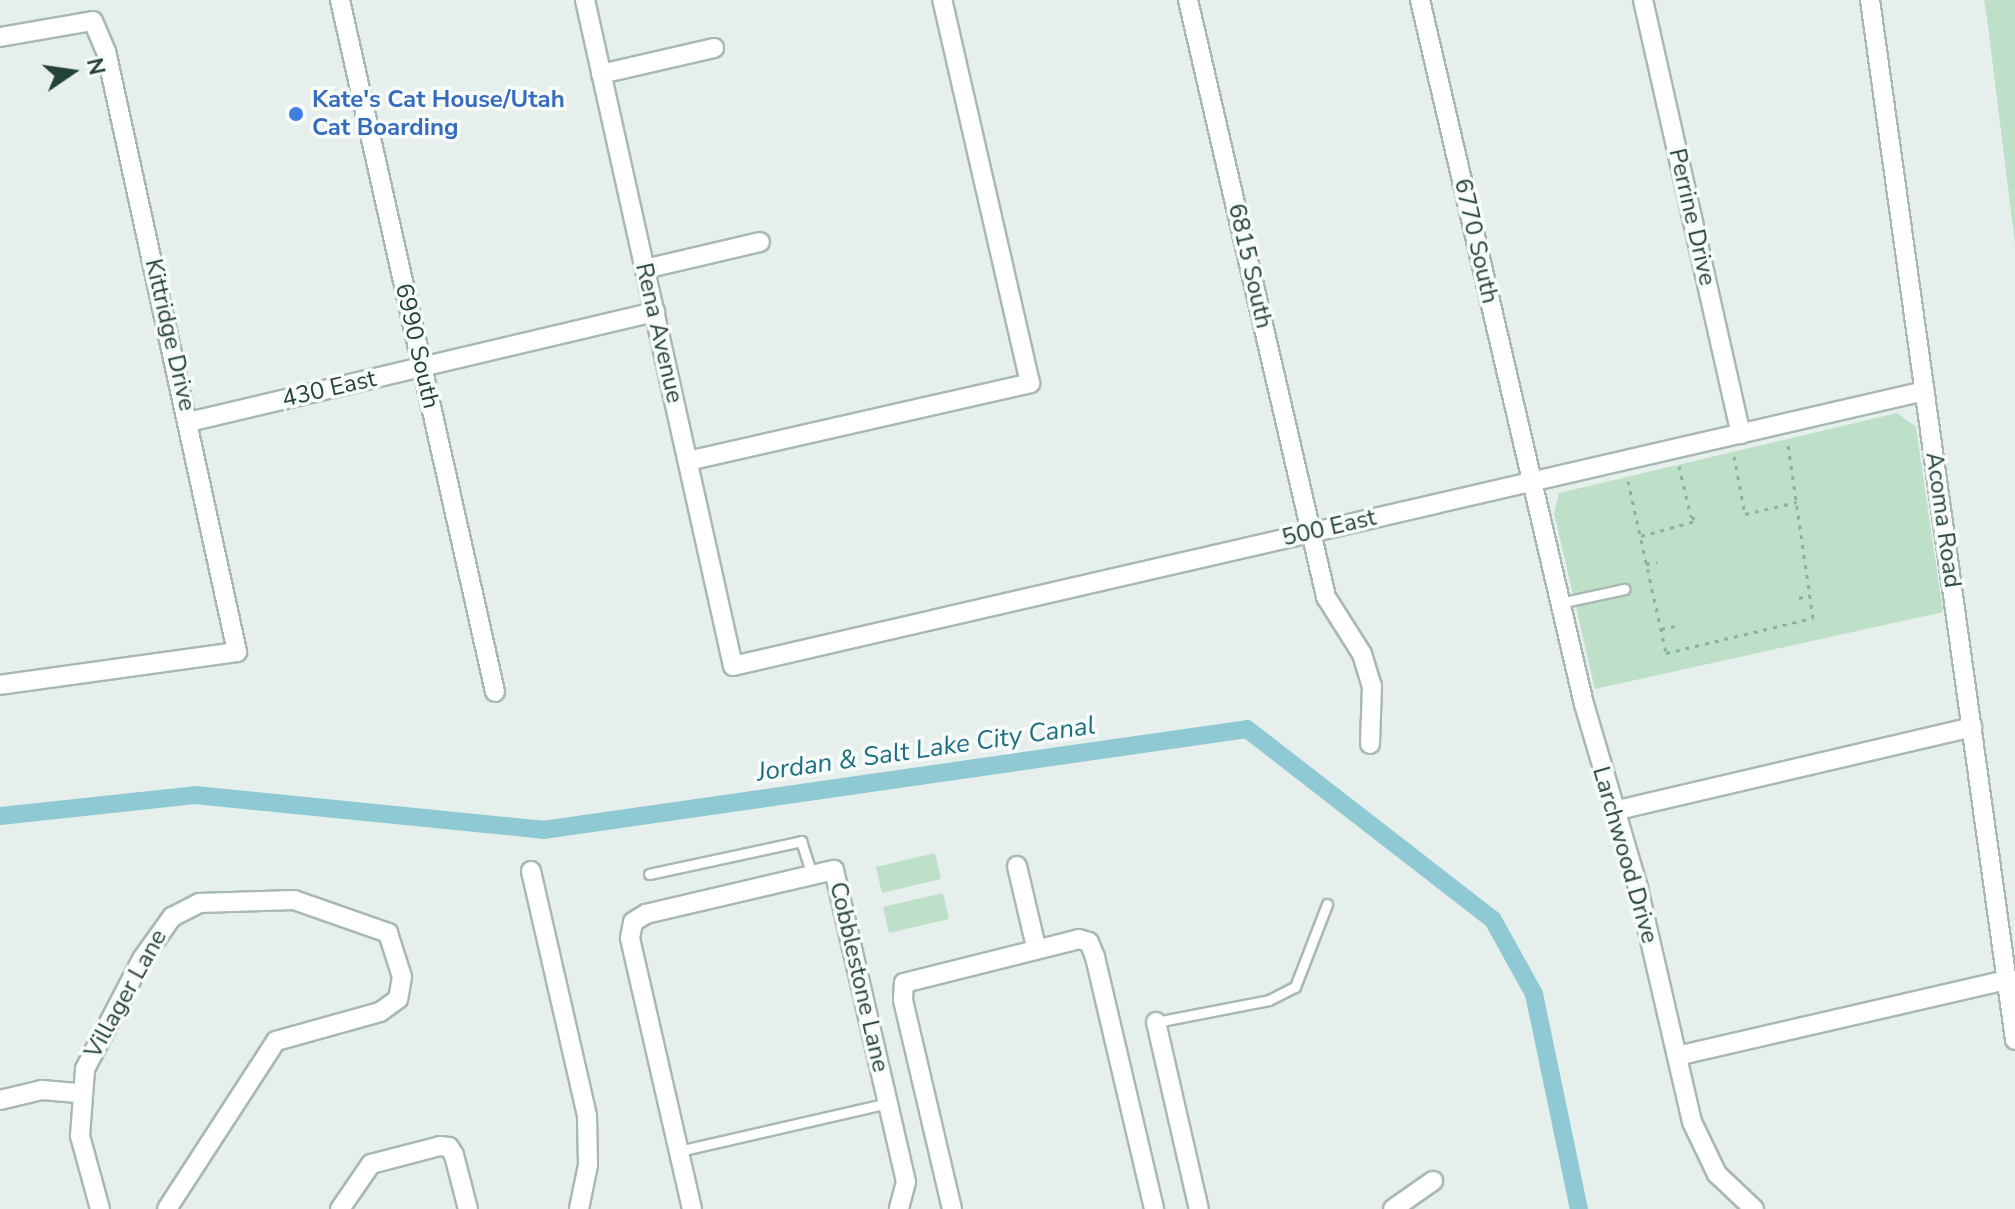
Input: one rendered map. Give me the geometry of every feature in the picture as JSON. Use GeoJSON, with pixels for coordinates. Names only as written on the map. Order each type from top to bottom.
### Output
{"type":"FeatureCollection","features":[{"type":"Feature","properties":{"kind":"street","name":"6990 South"},"geometry":{"type":"LineString","coordinates":[[340,0],[495,692]]}},
{"type":"Feature","properties":{"kind":"street","name":"Rena Avenue"},"geometry":{"type":"LineString","coordinates":[[585,0],[733,666]]}},
{"type":"Feature","properties":{"kind":"street"},"geometry":{"type":"LineString","coordinates":[[688,461],[1030,383],[942,0]]}},
{"type":"Feature","properties":{"kind":"street","name":"6815 South"},"geometry":{"type":"LineString","coordinates":[[1188,0],[1331,610],[1368,669],[1374,705],[1370,744]]}},
{"type":"Feature","properties":{"kind":"street","name":"6770 South"},"geometry":{"type":"LineString","coordinates":[[1420,0],[1532,483]]}},
{"type":"Feature","properties":{"kind":"street","name":"Perrine Drive"},"geometry":{"type":"LineString","coordinates":[[1643,0],[1741,434]]}},
{"type":"Feature","properties":{"kind":"street","name":"Acoma Road"},"geometry":{"type":"LineString","coordinates":[[1870,0],[2015,1040]]}},
{"type":"Feature","properties":{"kind":"street","name":"Kittridge Drive"},"geometry":{"type":"LineString","coordinates":[[0,37],[93,21],[106,51],[237,652],[0,685]]}},
{"type":"Feature","properties":{"kind":"street"},"geometry":{"type":"LineString","coordinates":[[601,74],[714,48]]}},
{"type":"Feature","properties":{"kind":"street"},"geometry":{"type":"LineString","coordinates":[[645,269],[760,242]]}},
{"type":"Feature","properties":{"kind":"street","name":"430 East"},"geometry":{"type":"LineString","coordinates":[[189,422],[655,312]]}},
{"type":"Feature","properties":{"kind":"street","name":"500 East"},"geometry":{"type":"LineString","coordinates":[[733,666],[1925,391]]}},
{"type":"Feature","properties":{"kind":"street","name":"Larchwood Drive"},"geometry":{"type":"LineString","coordinates":[[1532,483],[1560,603],[1614,811],[1638,888],[1677,1056],[1703,1150],[1717,1174],[1754,1209]]}},
{"type":"Feature","properties":{"kind":"street"},"geometry":{"type":"LineString","coordinates":[[1614,811],[1972,727]]}},
{"type":"Feature","properties":{"kind":"street"},"geometry":{"type":"LineString","coordinates":[[1017,866],[1036,947]]}},
{"type":"Feature","properties":{"kind":"street","name":"Cobblestone Lane"},"geometry":{"type":"LineString","coordinates":[[679,1151],[630,930],[646,914],[834,870],[906,1182],[899,1209]]}},
{"type":"Feature","properties":{"kind":"street"},"geometry":{"type":"LineString","coordinates":[[531,871],[587,1116],[588,1165],[579,1209]]}},
{"type":"Feature","properties":{"kind":"street","name":"Villager Lane"},"geometry":{"type":"LineString","coordinates":[[100,1209],[82,1158],[80,1093],[93,1048],[159,931],[184,908],[294,900],[380,927],[393,940],[402,977],[398,999],[380,1012],[276,1041],[167,1209]]}},
{"type":"Feature","properties":{"kind":"street"},"geometry":{"type":"LineString","coordinates":[[952,1209],[903,1000],[904,983],[1036,947],[1079,939],[1089,942],[1154,1209]]}},
{"type":"Feature","properties":{"kind":"street"},"geometry":{"type":"LineString","coordinates":[[1677,1056],[2007,980]]}},
{"type":"Feature","properties":{"kind":"street"},"geometry":{"type":"LineString","coordinates":[[1156,1022],[1199,1209]]}},
{"type":"Feature","properties":{"kind":"street"},"geometry":{"type":"LineString","coordinates":[[0,1100],[42,1090],[80,1093]]}},
{"type":"Feature","properties":{"kind":"street"},"geometry":{"type":"LineString","coordinates":[[340,1209],[371,1164],[449,1147],[468,1209]]}},
{"type":"Feature","properties":{"kind":"street"},"geometry":{"type":"LineString","coordinates":[[679,1151],[692,1209]]}},
{"type":"Feature","properties":{"kind":"street"},"geometry":{"type":"LineString","coordinates":[[1393,1209],[1433,1181]]}},
{"type":"Feature","properties":{"kind":"lane"},"geometry":{"type":"LineString","coordinates":[[1560,603],[1624,589]]}},
{"type":"Feature","properties":{"kind":"lane"},"geometry":{"type":"LineString","coordinates":[[649,874],[801,841],[812,875]]}},
{"type":"Feature","properties":{"kind":"lane"},"geometry":{"type":"LineString","coordinates":[[1156,1022],[1269,1000],[1295,987],[1327,904]]}},
{"type":"Feature","properties":{"kind":"lane"},"geometry":{"type":"LineString","coordinates":[[679,1151],[888,1103]]}},
{"type":"Feature","properties":{"kind":"path"},"geometry":{"type":"LineString","coordinates":[[1628,481],[1666,653],[1692,644],[1813,618],[1788,444]]}},
{"type":"Feature","properties":{"kind":"path"},"geometry":{"type":"LineString","coordinates":[[1734,456],[1745,514],[1797,502]]}},
{"type":"Feature","properties":{"kind":"path"},"geometry":{"type":"LineString","coordinates":[[1640,536],[1699,520],[1691,517],[1679,465]]}},
{"type":"Feature","properties":{"kind":"path"},"geometry":{"type":"LineString","coordinates":[[1646,564],[1657,562]]}},
{"type":"Feature","properties":{"kind":"path"},"geometry":{"type":"LineString","coordinates":[[1799,598],[1810,595]]}},
{"type":"Feature","properties":{"kind":"path"},"geometry":{"type":"LineString","coordinates":[[1661,629],[1680,625]]}},
{"type":"Feature","properties":{"kind":"green space"},"geometry":{"type":"Polygon","coordinates":[[[1984,0],[2015,0],[2015,244],[1988,26],[1984,0]]]}},
{"type":"Feature","properties":{"kind":"green space"},"geometry":{"type":"Polygon","coordinates":[[[1897,413],[1916,427],[1943,612],[1595,689],[1554,513],[1559,493],[1897,413]]]}},
{"type":"Feature","properties":{"kind":"green space"},"geometry":{"type":"Polygon","coordinates":[[[935,853],[941,879],[882,893],[876,867],[935,853]]]}},
{"type":"Feature","properties":{"kind":"green space"},"geometry":{"type":"Polygon","coordinates":[[[943,893],[949,919],[889,933],[883,907],[943,893]]]}},
{"type":"Feature","properties":{"kind":"waterway","name":"Jordan & Salt Lake City Canal"},"geometry":{"type":"LineString","coordinates":[[0,816],[195,795],[543,830],[1247,729],[1493,920],[1534,994],[1579,1209]]}},
{"type":"Feature","properties":{"kind":"place","name":"Kate's Cat House/Utah Cat Boarding"},"geometry":{"type":"Point","coordinates":[296,114]}}]}
